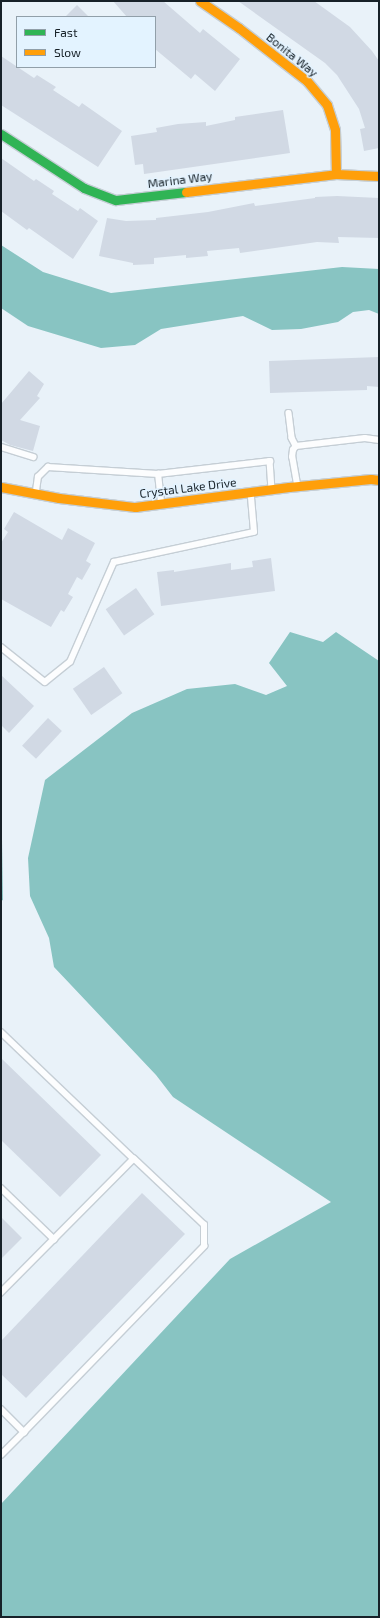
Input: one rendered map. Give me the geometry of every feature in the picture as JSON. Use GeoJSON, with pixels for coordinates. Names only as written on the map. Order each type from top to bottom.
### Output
{"type":"FeatureCollection","features":[{"type":"Feature","properties":{"kind":"street","name":"Bonita Way"},"geometry":{"type":"LineString","coordinates":[[200,1],[239,28],[307,81],[327,105],[335,130],[336,174]]}},
{"type":"Feature","properties":{"kind":"street","name":"Marina Way"},"geometry":{"type":"LineString","coordinates":[[1,134],[84,188],[116,200],[336,174],[379,176]]}},
{"type":"Feature","properties":{"kind":"street","name":"Crystal Lake Drive"},"geometry":{"type":"LineString","coordinates":[[1,487],[59,498],[135,507],[251,492],[272,491],[371,479],[379,480]]}},
{"type":"Feature","properties":{"kind":"lane"},"geometry":{"type":"LineString","coordinates":[[288,412],[292,438],[296,446]]}},
{"type":"Feature","properties":{"kind":"lane"},"geometry":{"type":"LineString","coordinates":[[297,487],[292,457],[293,450],[296,446],[303,443],[365,438],[379,440]]}},
{"type":"Feature","properties":{"kind":"lane"},"geometry":{"type":"LineString","coordinates":[[1,447],[33,457]]}},
{"type":"Feature","properties":{"kind":"lane"},"geometry":{"type":"LineString","coordinates":[[36,494],[38,477],[48,467],[158,474],[270,461],[272,491]]}},
{"type":"Feature","properties":{"kind":"lane"},"geometry":{"type":"LineString","coordinates":[[158,474],[161,504]]}},
{"type":"Feature","properties":{"kind":"lane"},"geometry":{"type":"LineString","coordinates":[[1,647],[45,682],[70,662],[114,562],[254,532],[251,492]]}},
{"type":"Feature","properties":{"kind":"lane"},"geometry":{"type":"LineString","coordinates":[[1,1032],[204,1224],[204,1246],[1,1455]]}},
{"type":"Feature","properties":{"kind":"lane"},"geometry":{"type":"LineString","coordinates":[[1,1293],[134,1159]]}},
{"type":"Feature","properties":{"kind":"lane"},"geometry":{"type":"LineString","coordinates":[[1,1188],[54,1239]]}},
{"type":"Feature","properties":{"kind":"lane"},"geometry":{"type":"LineString","coordinates":[[1,1409],[24,1432]]}},
{"type":"Feature","properties":{"kind":"shaded area"},"geometry":{"type":"Polygon","coordinates":[[[1,245],[43,272],[111,293],[342,267],[379,269],[379,314],[369,310],[353,312],[338,322],[301,329],[272,330],[243,316],[161,329],[135,345],[101,348],[28,326],[1,308],[1,245]]]}},
{"type":"Feature","properties":{"kind":"shaded area"},"geometry":{"type":"Polygon","coordinates":[[[290,632],[323,642],[336,632],[379,661],[379,1617],[1,1617],[1,1504],[230,1259],[331,1202],[173,1097],[156,1075],[54,967],[49,938],[30,896],[28,858],[45,780],[132,713],[187,689],[235,684],[266,695],[287,686],[269,663],[290,632]]]}},
{"type":"Feature","properties":{"kind":"shaded area"},"geometry":{"type":"Polygon","coordinates":[[[1,778],[3,900],[1,901],[1,778]]]}},
{"type":"Feature","properties":{"kind":"building"},"geometry":{"type":"Polygon","coordinates":[[[113,1],[163,1],[200,33],[203,29],[240,59],[215,91],[195,74],[191,79],[156,50],[156,16],[126,16],[113,1]]]}},
{"type":"Feature","properties":{"kind":"building"},"geometry":{"type":"Polygon","coordinates":[[[238,1],[314,1],[350,27],[379,61],[379,148],[364,151],[360,129],[365,128],[359,109],[337,75],[325,63],[238,1]]]}},
{"type":"Feature","properties":{"kind":"building"},"geometry":{"type":"Polygon","coordinates":[[[77,5],[88,16],[66,16],[77,5]]]}},
{"type":"Feature","properties":{"kind":"building"},"geometry":{"type":"Polygon","coordinates":[[[1,56],[16,66],[16,68],[19,68],[34,78],[37,75],[56,87],[53,90],[79,107],[82,103],[122,131],[98,167],[1,105],[1,56]]]}},
{"type":"Feature","properties":{"kind":"building"},"geometry":{"type":"Polygon","coordinates":[[[283,110],[290,153],[144,174],[143,164],[135,165],[131,136],[157,132],[156,128],[178,124],[206,122],[206,126],[235,120],[235,117],[283,110]]]}},
{"type":"Feature","properties":{"kind":"building"},"geometry":{"type":"Polygon","coordinates":[[[1,158],[34,181],[36,179],[54,191],[52,194],[78,211],[80,208],[98,221],[73,259],[29,228],[27,230],[1,211],[1,158]]]}},
{"type":"Feature","properties":{"kind":"building"},"geometry":{"type":"Polygon","coordinates":[[[337,196],[379,198],[379,238],[338,237],[339,243],[317,242],[240,253],[239,248],[207,251],[208,256],[186,258],[186,255],[154,258],[154,264],[133,265],[133,263],[99,256],[107,218],[126,221],[156,220],[156,218],[208,212],[254,203],[255,206],[315,197],[337,196]]]}},
{"type":"Feature","properties":{"kind":"building"},"geometry":{"type":"Polygon","coordinates":[[[379,357],[379,387],[367,386],[367,390],[270,393],[269,361],[379,357]]]}},
{"type":"Feature","properties":{"kind":"building"},"geometry":{"type":"Polygon","coordinates":[[[29,371],[44,384],[37,396],[40,398],[20,420],[40,426],[33,451],[10,445],[1,440],[1,404],[29,371]]]}},
{"type":"Feature","properties":{"kind":"building"},"geometry":{"type":"Polygon","coordinates":[[[14,512],[62,540],[68,528],[95,543],[86,561],[91,564],[82,580],[77,577],[68,594],[73,597],[64,612],[61,610],[51,627],[1,599],[1,543],[8,532],[4,529],[14,512]]]}},
{"type":"Feature","properties":{"kind":"building"},"geometry":{"type":"Polygon","coordinates":[[[271,558],[275,591],[161,606],[157,572],[174,570],[174,572],[231,563],[231,570],[253,567],[252,561],[271,558]]]}},
{"type":"Feature","properties":{"kind":"building"},"geometry":{"type":"Polygon","coordinates":[[[136,588],[154,614],[124,635],[106,609],[136,588]]]}},
{"type":"Feature","properties":{"kind":"building"},"geometry":{"type":"Polygon","coordinates":[[[104,667],[122,693],[91,715],[73,689],[104,667]]]}},
{"type":"Feature","properties":{"kind":"building"},"geometry":{"type":"Polygon","coordinates":[[[1,675],[34,706],[9,733],[1,725],[1,675]]]}},
{"type":"Feature","properties":{"kind":"building"},"geometry":{"type":"Polygon","coordinates":[[[48,718],[62,731],[36,759],[22,746],[48,718]]]}},
{"type":"Feature","properties":{"kind":"building"},"geometry":{"type":"Polygon","coordinates":[[[1,1058],[101,1155],[60,1197],[1,1140],[1,1058]]]}},
{"type":"Feature","properties":{"kind":"building"},"geometry":{"type":"Polygon","coordinates":[[[142,1193],[185,1234],[26,1398],[1,1374],[1,1341],[142,1193]]]}},
{"type":"Feature","properties":{"kind":"building"},"geometry":{"type":"Polygon","coordinates":[[[1,1217],[22,1238],[1,1259],[1,1217]]]}},
{"type":"Feature","properties":{"kind":"traffic: fast"},"geometry":{"type":"LineString","coordinates":[[1,134],[84,188],[116,200],[186,192]]}},
{"type":"Feature","properties":{"kind":"traffic: slow"},"geometry":{"type":"LineString","coordinates":[[200,1],[239,28],[307,81],[327,105],[335,130],[336,174]]}},
{"type":"Feature","properties":{"kind":"traffic: slow"},"geometry":{"type":"LineString","coordinates":[[186,192],[336,174],[379,176]]}},
{"type":"Feature","properties":{"kind":"traffic: slow"},"geometry":{"type":"LineString","coordinates":[[1,487],[59,498],[135,507],[289,487],[371,479],[379,480]]}}]}
